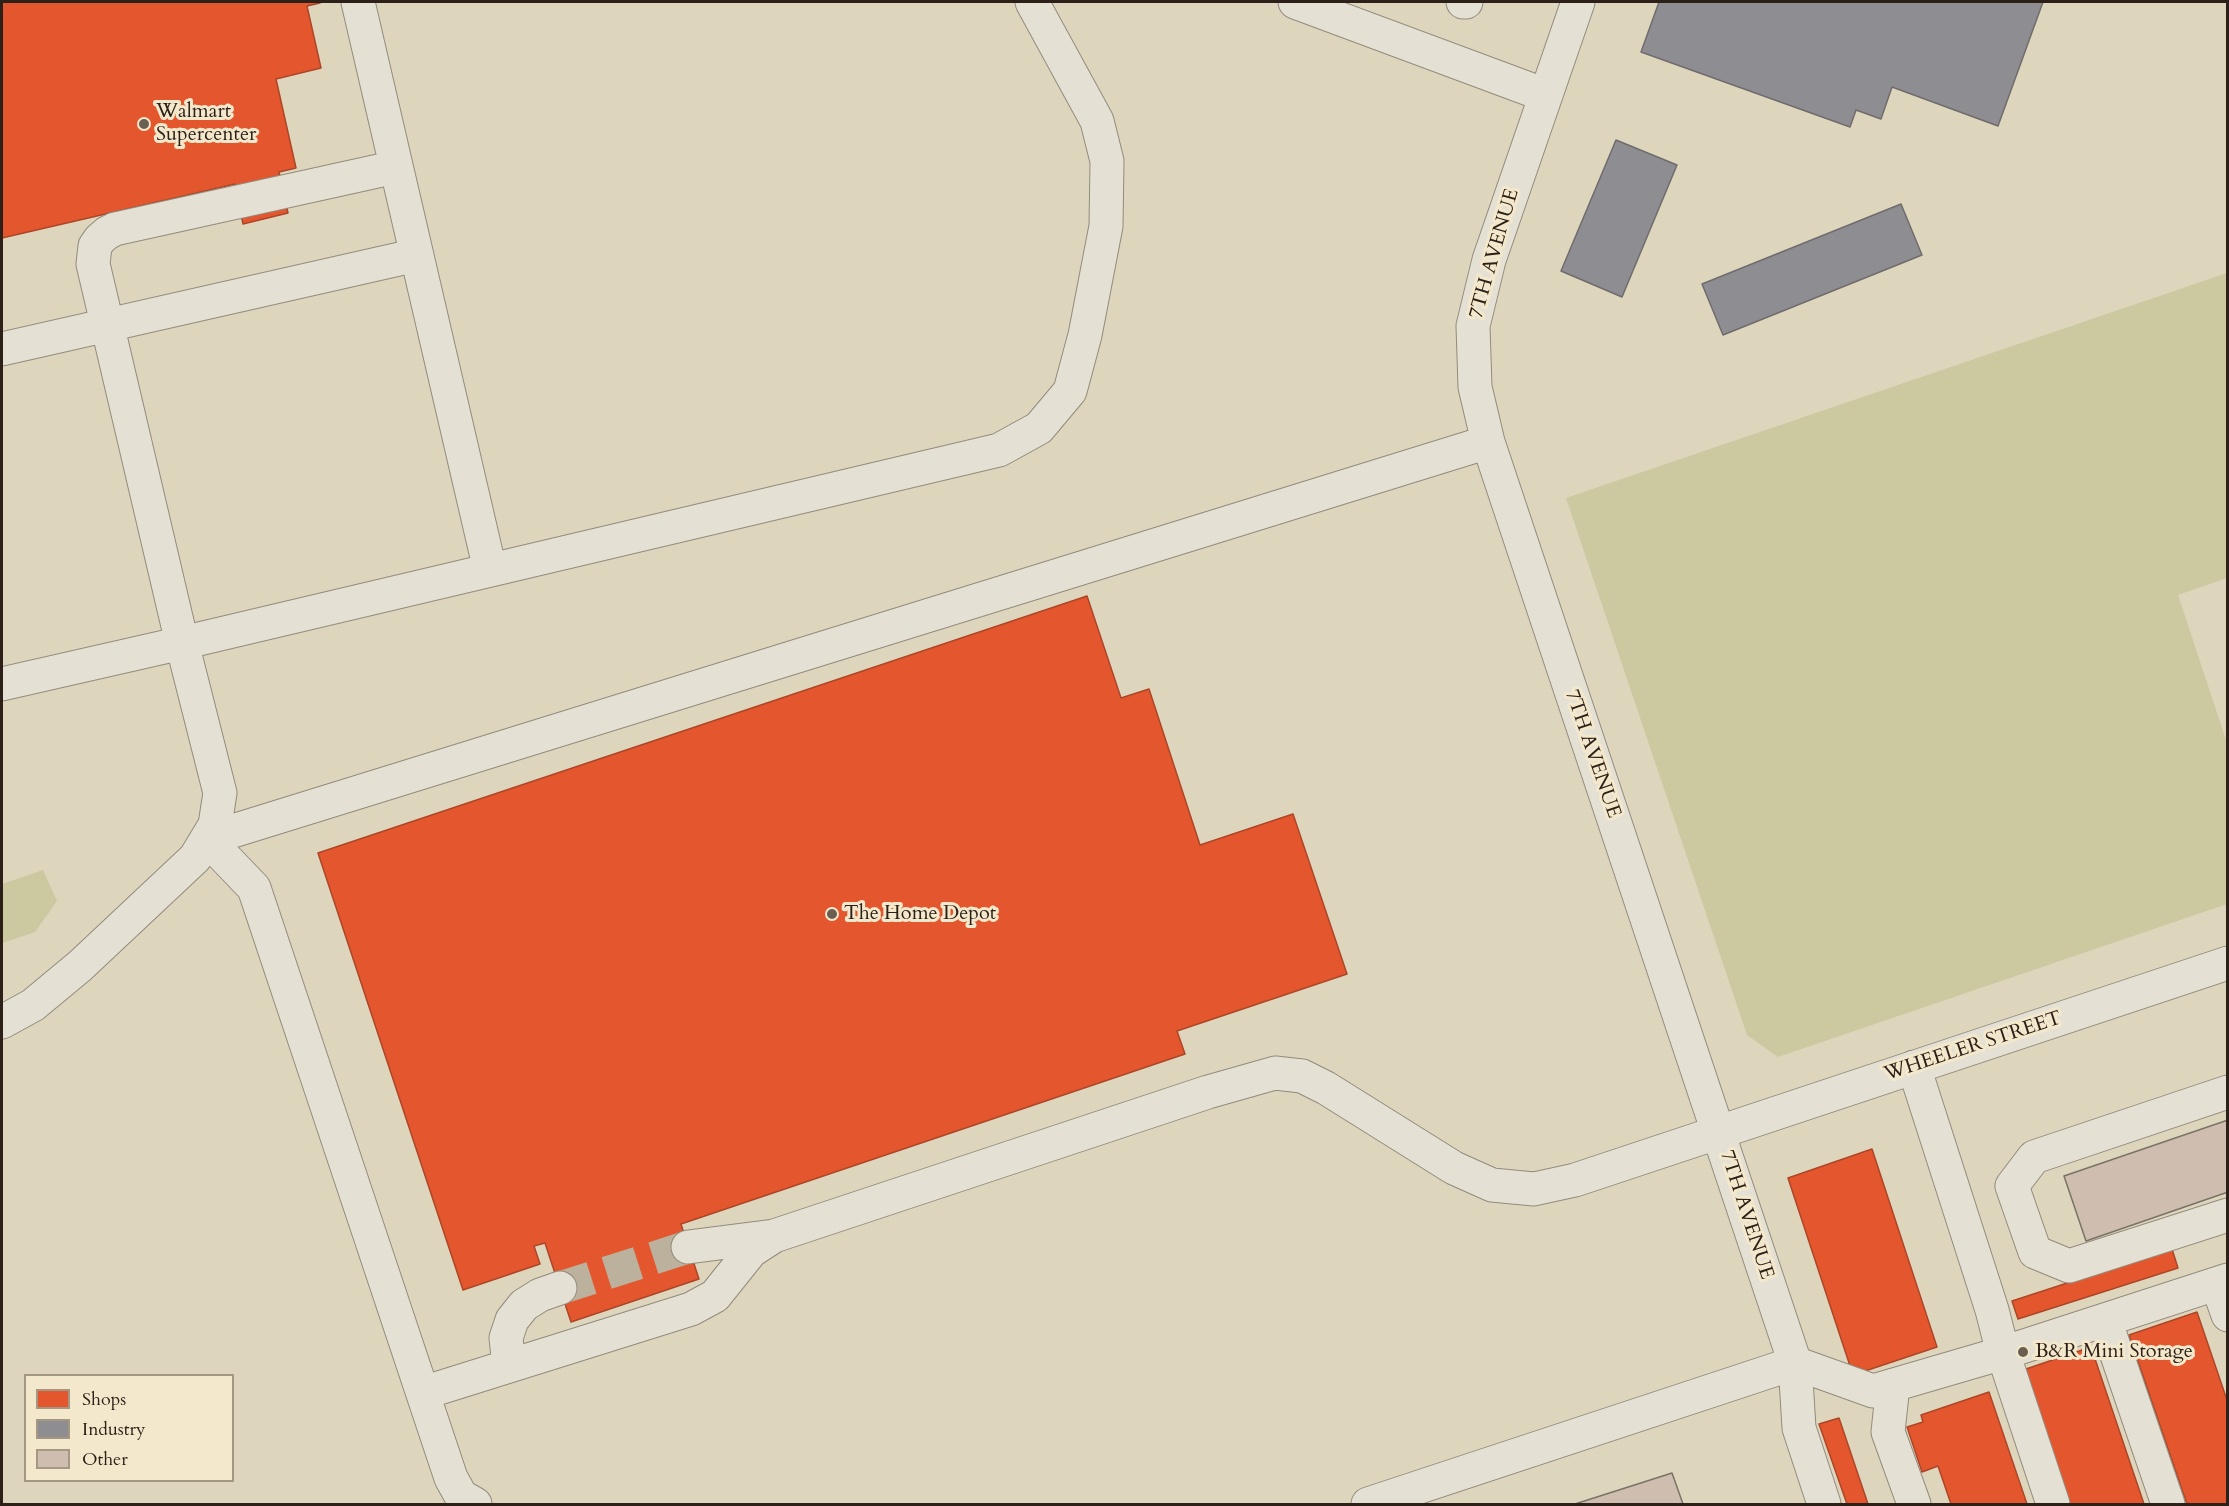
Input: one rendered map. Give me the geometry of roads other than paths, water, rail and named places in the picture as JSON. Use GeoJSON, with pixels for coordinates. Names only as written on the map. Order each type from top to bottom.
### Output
{"type":"FeatureCollection","features":[{"type":"Feature","properties":{"kind":"street"},"geometry":{"type":"LineString","coordinates":[[358,2],[490,570]]}},
{"type":"Feature","properties":{"kind":"street"},"geometry":{"type":"LineString","coordinates":[[2,684],[999,450],[1039,428],[1070,391],[1085,335],[1106,226],[1107,161],[1097,121],[1032,2]]}},
{"type":"Feature","properties":{"kind":"street"},"geometry":{"type":"LineString","coordinates":[[1295,2],[1545,95]]}},
{"type":"Feature","properties":{"kind":"street","name":"7TH AVENUE"},"geometry":{"type":"LineString","coordinates":[[1578,2],[1489,260],[1473,326],[1475,387],[1488,442],[1795,1363],[1799,1428],[1824,1504]]}},
{"type":"Feature","properties":{"kind":"street"},"geometry":{"type":"LineString","coordinates":[[2,1022],[33,1005],[80,966],[195,858],[215,825],[220,793],[107,325],[93,255],[95,246],[107,232],[396,167]]}},
{"type":"Feature","properties":{"kind":"street"},"geometry":{"type":"LineString","coordinates":[[2,349],[417,255]]}},
{"type":"Feature","properties":{"kind":"street"},"geometry":{"type":"LineString","coordinates":[[207,839],[1488,442]]}},
{"type":"Feature","properties":{"kind":"street"},"geometry":{"type":"LineString","coordinates":[[207,839],[254,888],[451,1478],[461,1496],[474,1504]]}},
{"type":"Feature","properties":{"kind":"street","name":"WHEELER STREET"},"geometry":{"type":"LineString","coordinates":[[774,1236],[1208,1092],[1275,1072],[1302,1076],[1318,1084],[1454,1167],[1492,1185],[1534,1189],[1575,1180],[2228,963]]}},
{"type":"Feature","properties":{"kind":"street"},"geometry":{"type":"LineString","coordinates":[[1914,1067],[1992,1310],[2003,1353],[2053,1504]]}},
{"type":"Feature","properties":{"kind":"street"},"geometry":{"type":"LineString","coordinates":[[2228,1092],[2034,1157],[2012,1186],[2035,1252],[2069,1266],[2228,1215]]}},
{"type":"Feature","properties":{"kind":"street"},"geometry":{"type":"LineString","coordinates":[[423,1393],[691,1309],[715,1296],[751,1251],[774,1236]]}},
{"type":"Feature","properties":{"kind":"street"},"geometry":{"type":"LineString","coordinates":[[688,1247],[774,1236]]}},
{"type":"Feature","properties":{"kind":"street"},"geometry":{"type":"LineString","coordinates":[[1368,1504],[1795,1363],[1873,1391],[2003,1353],[2222,1282],[2228,1315]]}},
{"type":"Feature","properties":{"kind":"street"},"geometry":{"type":"LineString","coordinates":[[508,1366],[506,1338],[512,1320],[524,1305],[540,1295],[560,1288]]}},
{"type":"Feature","properties":{"kind":"street"},"geometry":{"type":"LineString","coordinates":[[2104,1320],[2168,1504]]}},
{"type":"Feature","properties":{"kind":"street"},"geometry":{"type":"LineString","coordinates":[[1893,1385],[1888,1432],[1914,1504]]}},
{"type":"Feature","properties":{"kind":"tunnel"},"geometry":{"type":"LineString","coordinates":[[560,1288],[688,1247]]}},
{"type":"Feature","properties":{"kind":"place","name":"Walmart Supercenter"},"geometry":{"type":"Point","coordinates":[144,124]}},
{"type":"Feature","properties":{"kind":"place","name":"The Home Depot"},"geometry":{"type":"Point","coordinates":[832,914]}},
{"type":"Feature","properties":{"kind":"place","name":"B&R Mini Storage"},"geometry":{"type":"Point","coordinates":[2023,1352]}}]}
